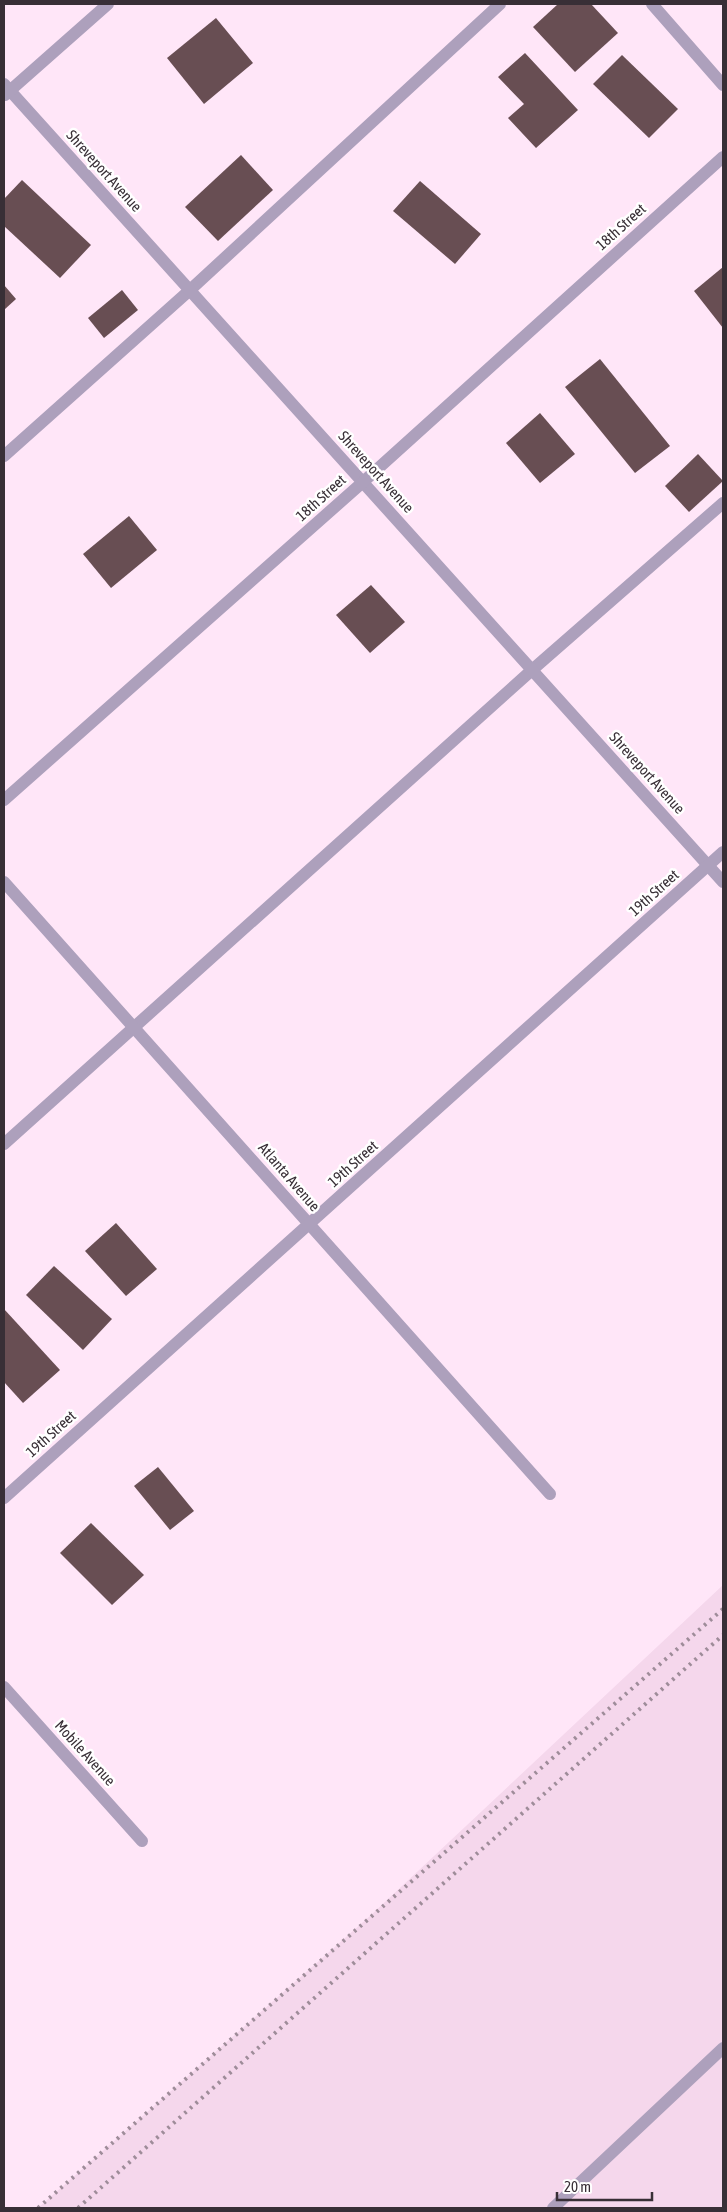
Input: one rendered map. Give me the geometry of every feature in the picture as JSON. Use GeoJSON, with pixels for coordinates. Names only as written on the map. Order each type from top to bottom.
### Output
{"type":"FeatureCollection","features":[{"type":"Feature","properties":{"kind":"street"},"geometry":{"type":"LineString","coordinates":[[6,91],[108,4]]}},
{"type":"Feature","properties":{"kind":"street"},"geometry":{"type":"LineString","coordinates":[[4,456],[190,290],[500,4]]}},
{"type":"Feature","properties":{"kind":"street"},"geometry":{"type":"LineString","coordinates":[[652,4],[723,85]]}},
{"type":"Feature","properties":{"kind":"street","name":"Shreveport Avenue"},"geometry":{"type":"LineString","coordinates":[[6,91],[190,290],[723,882]]}},
{"type":"Feature","properties":{"kind":"street","name":"18th Street"},"geometry":{"type":"LineString","coordinates":[[4,800],[363,482],[723,157]]}},
{"type":"Feature","properties":{"kind":"street"},"geometry":{"type":"LineString","coordinates":[[4,1144],[532,670],[723,504]]}},
{"type":"Feature","properties":{"kind":"street","name":"19th Street"},"geometry":{"type":"LineString","coordinates":[[4,1498],[723,852]]}},
{"type":"Feature","properties":{"kind":"street","name":"Atlanta Avenue"},"geometry":{"type":"LineString","coordinates":[[4,882],[135,1026],[309,1225],[550,1494]]}},
{"type":"Feature","properties":{"kind":"street","name":"Mobile Avenue"},"geometry":{"type":"LineString","coordinates":[[4,1687],[142,1841]]}},
{"type":"Feature","properties":{"kind":"street"},"geometry":{"type":"LineString","coordinates":[[553,2208],[723,2048]]}},
{"type":"Feature","properties":{"kind":"shaded area"},"geometry":{"type":"Polygon","coordinates":[[[723,1585],[723,2208],[38,2208],[370,1916],[723,1585]]]}},
{"type":"Feature","properties":{"kind":"building"},"geometry":{"type":"Polygon","coordinates":[[[558,4],[591,4],[618,33],[575,72],[533,27],[558,4]]]}},
{"type":"Feature","properties":{"kind":"building"},"geometry":{"type":"Polygon","coordinates":[[[216,18],[253,63],[204,104],[167,58],[216,18]]]}},
{"type":"Feature","properties":{"kind":"building"},"geometry":{"type":"Polygon","coordinates":[[[525,53],[578,110],[536,148],[508,118],[524,104],[498,77],[525,53]]]}},
{"type":"Feature","properties":{"kind":"building"},"geometry":{"type":"Polygon","coordinates":[[[622,55],[678,109],[649,138],[593,84],[622,55]]]}},
{"type":"Feature","properties":{"kind":"building"},"geometry":{"type":"Polygon","coordinates":[[[241,155],[273,190],[218,241],[185,207],[241,155]]]}},
{"type":"Feature","properties":{"kind":"building"},"geometry":{"type":"Polygon","coordinates":[[[22,180],[91,245],[60,278],[4,226],[4,199],[22,180]]]}},
{"type":"Feature","properties":{"kind":"building"},"geometry":{"type":"Polygon","coordinates":[[[420,181],[481,234],[455,264],[393,211],[420,181]]]}},
{"type":"Feature","properties":{"kind":"building"},"geometry":{"type":"Polygon","coordinates":[[[723,267],[723,328],[694,291],[723,267]]]}},
{"type":"Feature","properties":{"kind":"building"},"geometry":{"type":"Polygon","coordinates":[[[4,285],[16,299],[4,310],[4,285]]]}},
{"type":"Feature","properties":{"kind":"building"},"geometry":{"type":"Polygon","coordinates":[[[122,290],[138,310],[104,338],[88,318],[122,290]]]}},
{"type":"Feature","properties":{"kind":"building"},"geometry":{"type":"Polygon","coordinates":[[[600,359],[670,446],[635,473],[565,387],[600,359]]]}},
{"type":"Feature","properties":{"kind":"building"},"geometry":{"type":"Polygon","coordinates":[[[540,413],[575,454],[540,483],[506,443],[540,413]]]}},
{"type":"Feature","properties":{"kind":"building"},"geometry":{"type":"Polygon","coordinates":[[[698,454],[723,481],[689,512],[665,486],[698,454]]]}},
{"type":"Feature","properties":{"kind":"building"},"geometry":{"type":"Polygon","coordinates":[[[129,516],[157,550],[111,588],[83,554],[129,516]]]}},
{"type":"Feature","properties":{"kind":"building"},"geometry":{"type":"Polygon","coordinates":[[[371,585],[405,622],[370,653],[336,615],[371,585]]]}},
{"type":"Feature","properties":{"kind":"building"},"geometry":{"type":"Polygon","coordinates":[[[116,1223],[157,1269],[126,1296],[85,1251],[116,1223]]]}},
{"type":"Feature","properties":{"kind":"building"},"geometry":{"type":"Polygon","coordinates":[[[54,1266],[112,1319],[83,1350],[26,1295],[54,1266]]]}},
{"type":"Feature","properties":{"kind":"building"},"geometry":{"type":"Polygon","coordinates":[[[4,1309],[60,1370],[23,1403],[4,1382],[4,1309]]]}},
{"type":"Feature","properties":{"kind":"building"},"geometry":{"type":"Polygon","coordinates":[[[158,1467],[194,1511],[170,1530],[134,1486],[158,1467]]]}},
{"type":"Feature","properties":{"kind":"building"},"geometry":{"type":"Polygon","coordinates":[[[91,1523],[144,1575],[112,1605],[60,1553],[91,1523]]]}},
{"type":"Feature","properties":{"kind":"railway"},"geometry":{"type":"LineString","coordinates":[[38,2208],[723,1609]]}},
{"type":"Feature","properties":{"kind":"railway"},"geometry":{"type":"LineString","coordinates":[[78,2208],[723,1635]]}}]}
